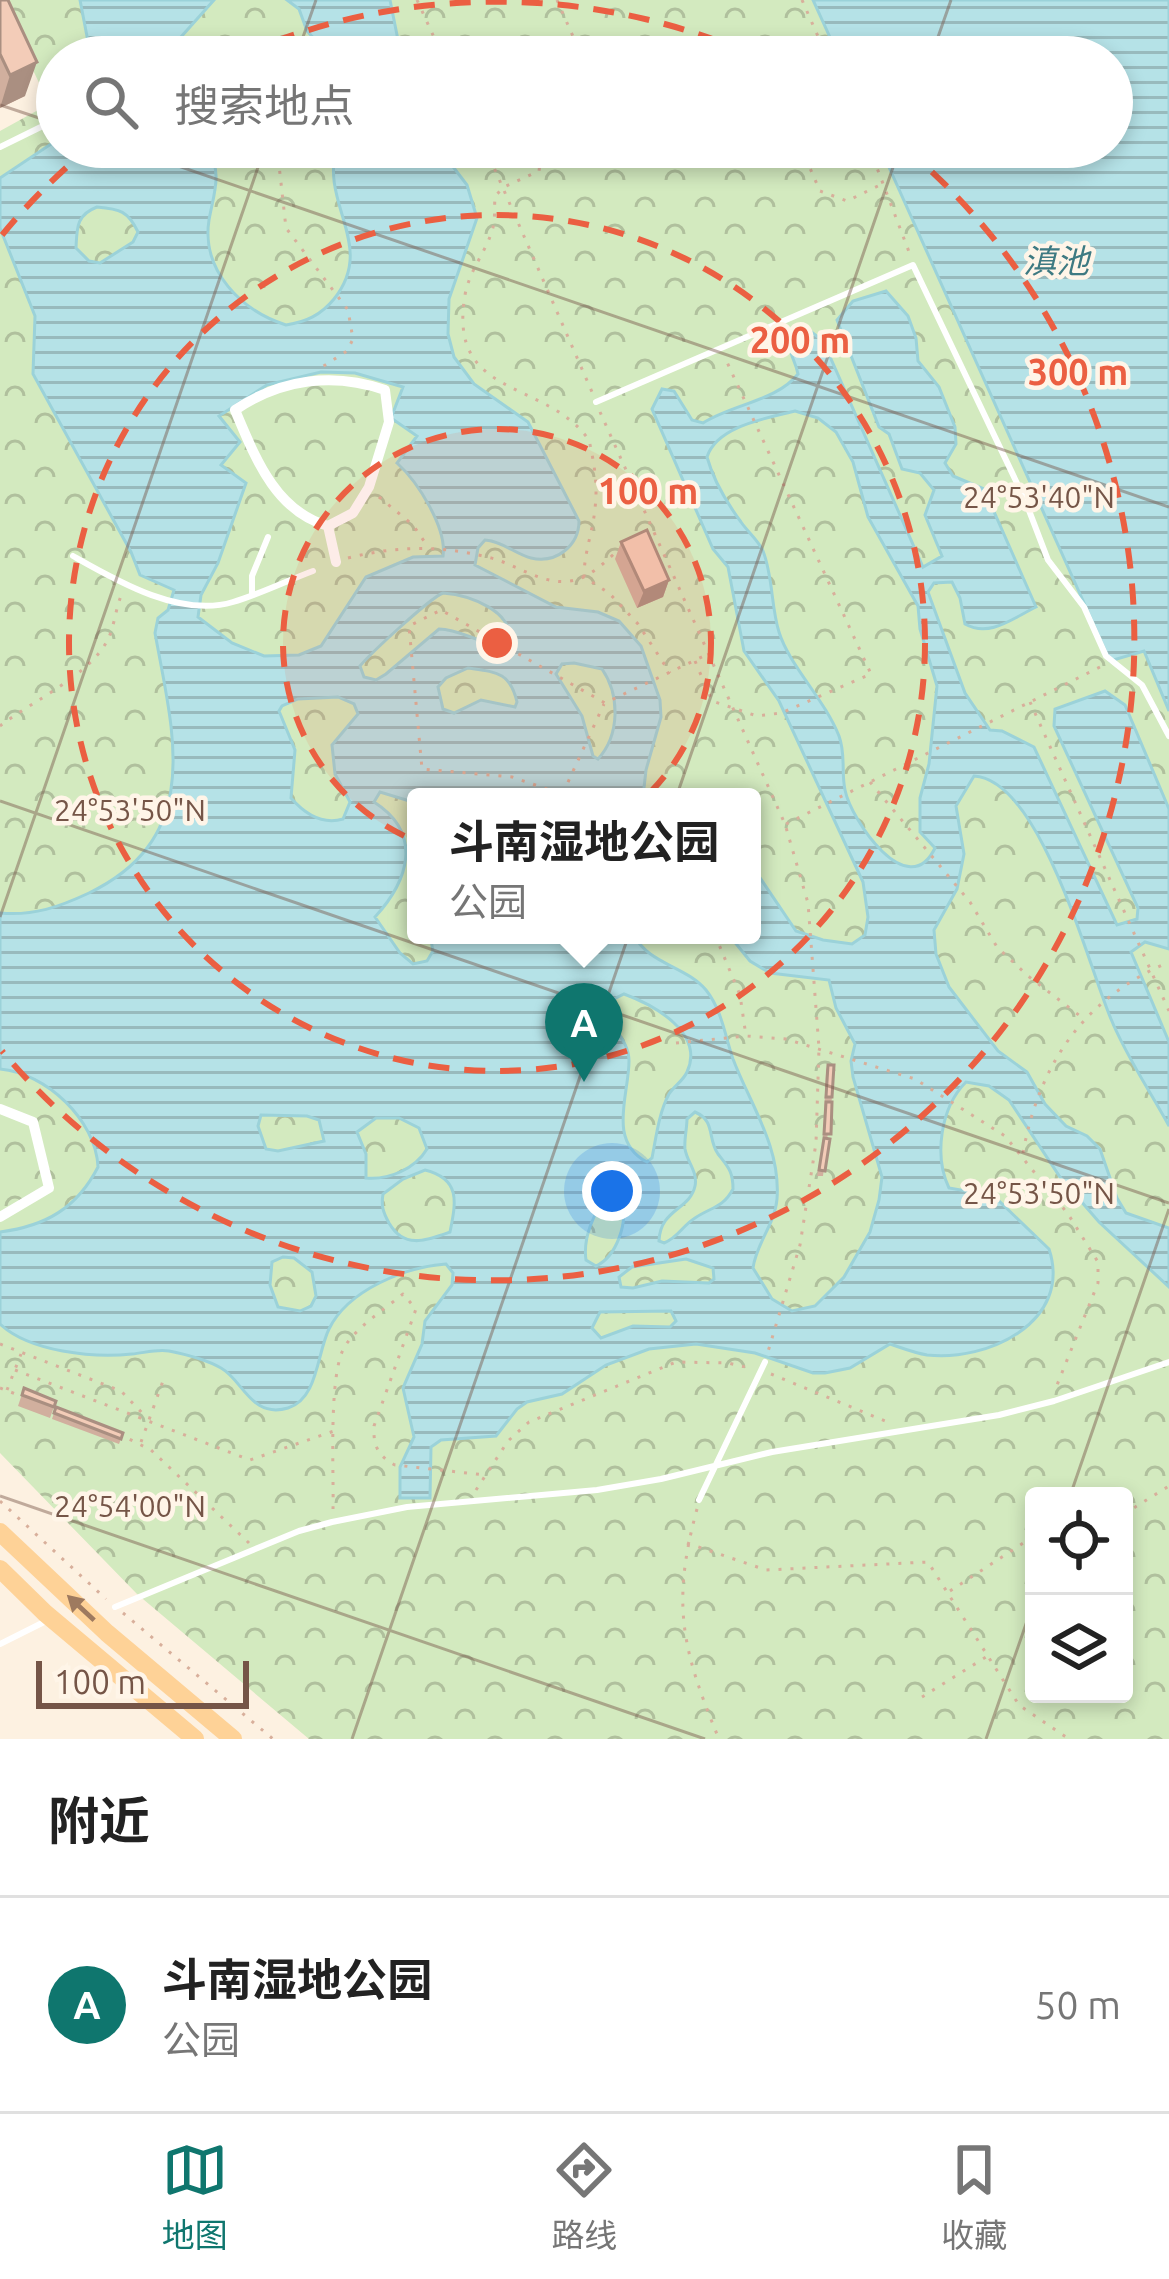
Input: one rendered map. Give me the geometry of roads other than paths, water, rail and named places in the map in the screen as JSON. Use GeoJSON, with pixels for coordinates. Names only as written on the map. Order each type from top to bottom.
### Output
{"type":"FeatureCollection","features":[{"type":"Feature","properties":{"kind":"main road"},"geometry":{"type":"LineString","coordinates":[[0,1532],[107,1633],[233,1739]]}},
{"type":"Feature","properties":{"kind":"main road"},"geometry":{"type":"LineString","coordinates":[[0,1569],[195,1739]]}},
{"type":"Feature","properties":{"kind":"street"},"geometry":{"type":"LineString","coordinates":[[342,379],[386,390],[389,422],[369,487],[353,513],[328,526],[308,520],[269,480],[235,410],[271,390],[317,380],[342,379]]}},
{"type":"Feature","properties":{"kind":"street"},"geometry":{"type":"LineString","coordinates":[[328,526],[335,562]]}},
{"type":"Feature","properties":{"kind":"street"},"geometry":{"type":"LineString","coordinates":[[0,1109],[34,1122],[49,1188],[0,1217]]}},
{"type":"Feature","properties":{"kind":"lane"},"geometry":{"type":"LineString","coordinates":[[0,147],[36,129]]}},
{"type":"Feature","properties":{"kind":"lane"},"geometry":{"type":"LineString","coordinates":[[596,402],[913,265],[1025,500],[1048,560],[1074,592],[1112,662],[1142,685],[1169,736]]}},
{"type":"Feature","properties":{"kind":"lane"},"geometry":{"type":"LineString","coordinates":[[252,594],[257,558],[268,538]]}},
{"type":"Feature","properties":{"kind":"lane"},"geometry":{"type":"LineString","coordinates":[[73,556],[156,596],[199,605],[232,602],[313,571]]}},
{"type":"Feature","properties":{"kind":"lane"},"geometry":{"type":"LineString","coordinates":[[115,1606],[332,1522],[407,1507],[596,1490],[772,1452],[1054,1401],[1169,1362]]}},
{"type":"Feature","properties":{"kind":"lane"},"geometry":{"type":"LineString","coordinates":[[699,1500],[763,1366]]}},
{"type":"Feature","properties":{"kind":"lane"},"geometry":{"type":"LineString","coordinates":[[0,1644],[51,1618]]}},
{"type":"Feature","properties":{"kind":"water"},"geometry":{"type":"Polygon","coordinates":[[[80,0],[214,0],[182,36],[87,36],[80,0]]]}},
{"type":"Feature","properties":{"kind":"water"},"geometry":{"type":"Polygon","coordinates":[[[287,0],[390,0],[397,36],[312,36],[299,9],[287,0]]]}},
{"type":"Feature","properties":{"kind":"water","name":"滇池"},"geometry":{"type":"Polygon","coordinates":[[[813,0],[1169,0],[1169,711],[1144,651],[1110,661],[889,168],[1133,168],[1133,36],[829,36],[813,0]]]}},
{"type":"Feature","properties":{"kind":"water"},"geometry":{"type":"Polygon","coordinates":[[[36,154],[36,168],[215,168],[208,239],[218,272],[254,310],[286,325],[324,309],[346,279],[349,242],[333,168],[454,168],[467,185],[477,218],[449,299],[448,334],[454,357],[474,384],[528,422],[579,521],[571,545],[558,555],[531,558],[485,540],[475,565],[556,607],[598,612],[619,621],[641,646],[660,700],[661,717],[644,788],[407,788],[407,800],[380,792],[374,802],[400,828],[406,858],[396,888],[375,917],[413,964],[427,961],[432,944],[639,944],[698,982],[716,1006],[774,1162],[776,1208],[753,1268],[772,1299],[792,1311],[815,1306],[844,1277],[870,1232],[882,1177],[853,1077],[855,1044],[836,1008],[829,980],[770,973],[750,961],[736,944],[761,944],[761,879],[796,931],[852,944],[865,935],[868,917],[863,882],[779,701],[744,651],[728,567],[713,549],[652,409],[662,389],[674,391],[692,420],[703,423],[778,390],[798,374],[791,343],[798,331],[809,330],[823,341],[923,567],[942,556],[925,515],[934,490],[920,473],[902,469],[889,434],[879,427],[837,320],[853,301],[886,291],[908,316],[918,361],[939,387],[955,427],[956,444],[945,463],[953,476],[984,489],[1036,607],[1001,625],[974,628],[965,624],[952,582],[934,583],[928,592],[965,693],[990,730],[1034,747],[1117,925],[1137,919],[1138,908],[1054,726],[1055,709],[1105,691],[1125,705],[1169,809],[1169,949],[1145,942],[1131,952],[1169,1042],[1169,1126],[1117,1033],[1041,840],[998,785],[974,776],[956,806],[964,854],[957,889],[934,930],[936,954],[949,987],[998,1051],[1027,1072],[1045,1104],[1066,1126],[1100,1149],[1126,1213],[1169,1228],[1169,1287],[1099,1222],[1060,1177],[1009,1100],[989,1086],[966,1082],[950,1105],[942,1133],[942,1162],[949,1188],[999,1201],[1049,1249],[1053,1275],[1048,1297],[1020,1332],[975,1352],[950,1355],[927,1355],[890,1344],[850,1368],[825,1373],[755,1353],[696,1344],[649,1349],[606,1365],[562,1394],[527,1402],[496,1436],[441,1440],[431,1447],[430,1498],[400,1498],[400,1467],[414,1437],[403,1388],[422,1344],[425,1321],[452,1285],[453,1273],[446,1264],[396,1276],[350,1303],[329,1329],[305,1395],[288,1408],[275,1410],[256,1403],[221,1368],[195,1358],[164,1351],[116,1355],[63,1351],[28,1341],[0,1324],[0,1232],[58,1213],[80,1194],[98,1167],[88,1132],[66,1102],[34,1079],[0,1069],[0,913],[46,909],[89,893],[126,870],[151,843],[166,812],[172,780],[169,708],[155,633],[174,590],[140,575],[33,374],[35,316],[0,228],[0,178],[36,154]],[[90,210],[81,218],[76,248],[89,261],[100,263],[133,242],[138,232],[122,212],[90,210]],[[321,372],[267,385],[219,416],[240,442],[221,465],[246,483],[218,563],[201,595],[198,617],[232,643],[264,656],[299,655],[321,646],[366,577],[413,557],[443,556],[429,506],[397,463],[417,436],[391,418],[403,387],[355,373],[321,372]],[[795,411],[732,431],[707,457],[731,507],[763,551],[779,632],[839,736],[849,803],[882,851],[910,867],[924,863],[935,848],[920,832],[920,798],[929,764],[937,686],[918,606],[868,517],[853,462],[836,432],[818,418],[795,411]],[[443,593],[360,666],[364,677],[376,680],[386,674],[439,629],[509,644],[509,632],[498,614],[465,597],[443,593]],[[574,663],[562,664],[556,674],[582,716],[593,756],[598,759],[614,727],[608,679],[602,669],[574,663]],[[468,668],[438,687],[443,709],[454,713],[481,700],[515,707],[517,702],[500,675],[486,671],[468,668]],[[338,697],[298,699],[279,711],[295,750],[291,798],[314,816],[343,819],[350,802],[335,774],[332,745],[358,714],[354,704],[338,697]],[[624,994],[614,999],[608,1016],[628,1055],[623,1116],[627,1142],[647,1162],[666,1101],[687,1072],[689,1045],[674,1022],[624,994]],[[695,1112],[687,1119],[685,1149],[695,1186],[664,1222],[659,1241],[664,1243],[721,1204],[733,1189],[731,1173],[715,1148],[706,1120],[695,1112]],[[261,1115],[258,1126],[266,1149],[278,1151],[324,1141],[319,1120],[261,1115]],[[376,1118],[357,1132],[366,1154],[366,1178],[375,1178],[408,1167],[427,1149],[419,1128],[399,1118],[376,1118]],[[425,1170],[383,1194],[387,1219],[401,1237],[424,1240],[450,1232],[453,1193],[437,1174],[425,1170]],[[610,1198],[594,1217],[585,1252],[586,1260],[596,1266],[619,1238],[623,1219],[621,1202],[610,1198]],[[294,1258],[272,1262],[270,1285],[278,1307],[300,1311],[311,1306],[316,1296],[312,1272],[294,1258]],[[686,1259],[632,1267],[619,1277],[621,1287],[633,1288],[662,1281],[709,1283],[714,1279],[713,1268],[686,1259]],[[671,1311],[600,1312],[592,1328],[601,1338],[633,1326],[670,1327],[676,1321],[671,1311]]]}},
{"type":"Feature","properties":{"kind":"place","name":"斗南湿地公园"},"geometry":{"type":"Point","coordinates":[584,1082]}}]}
